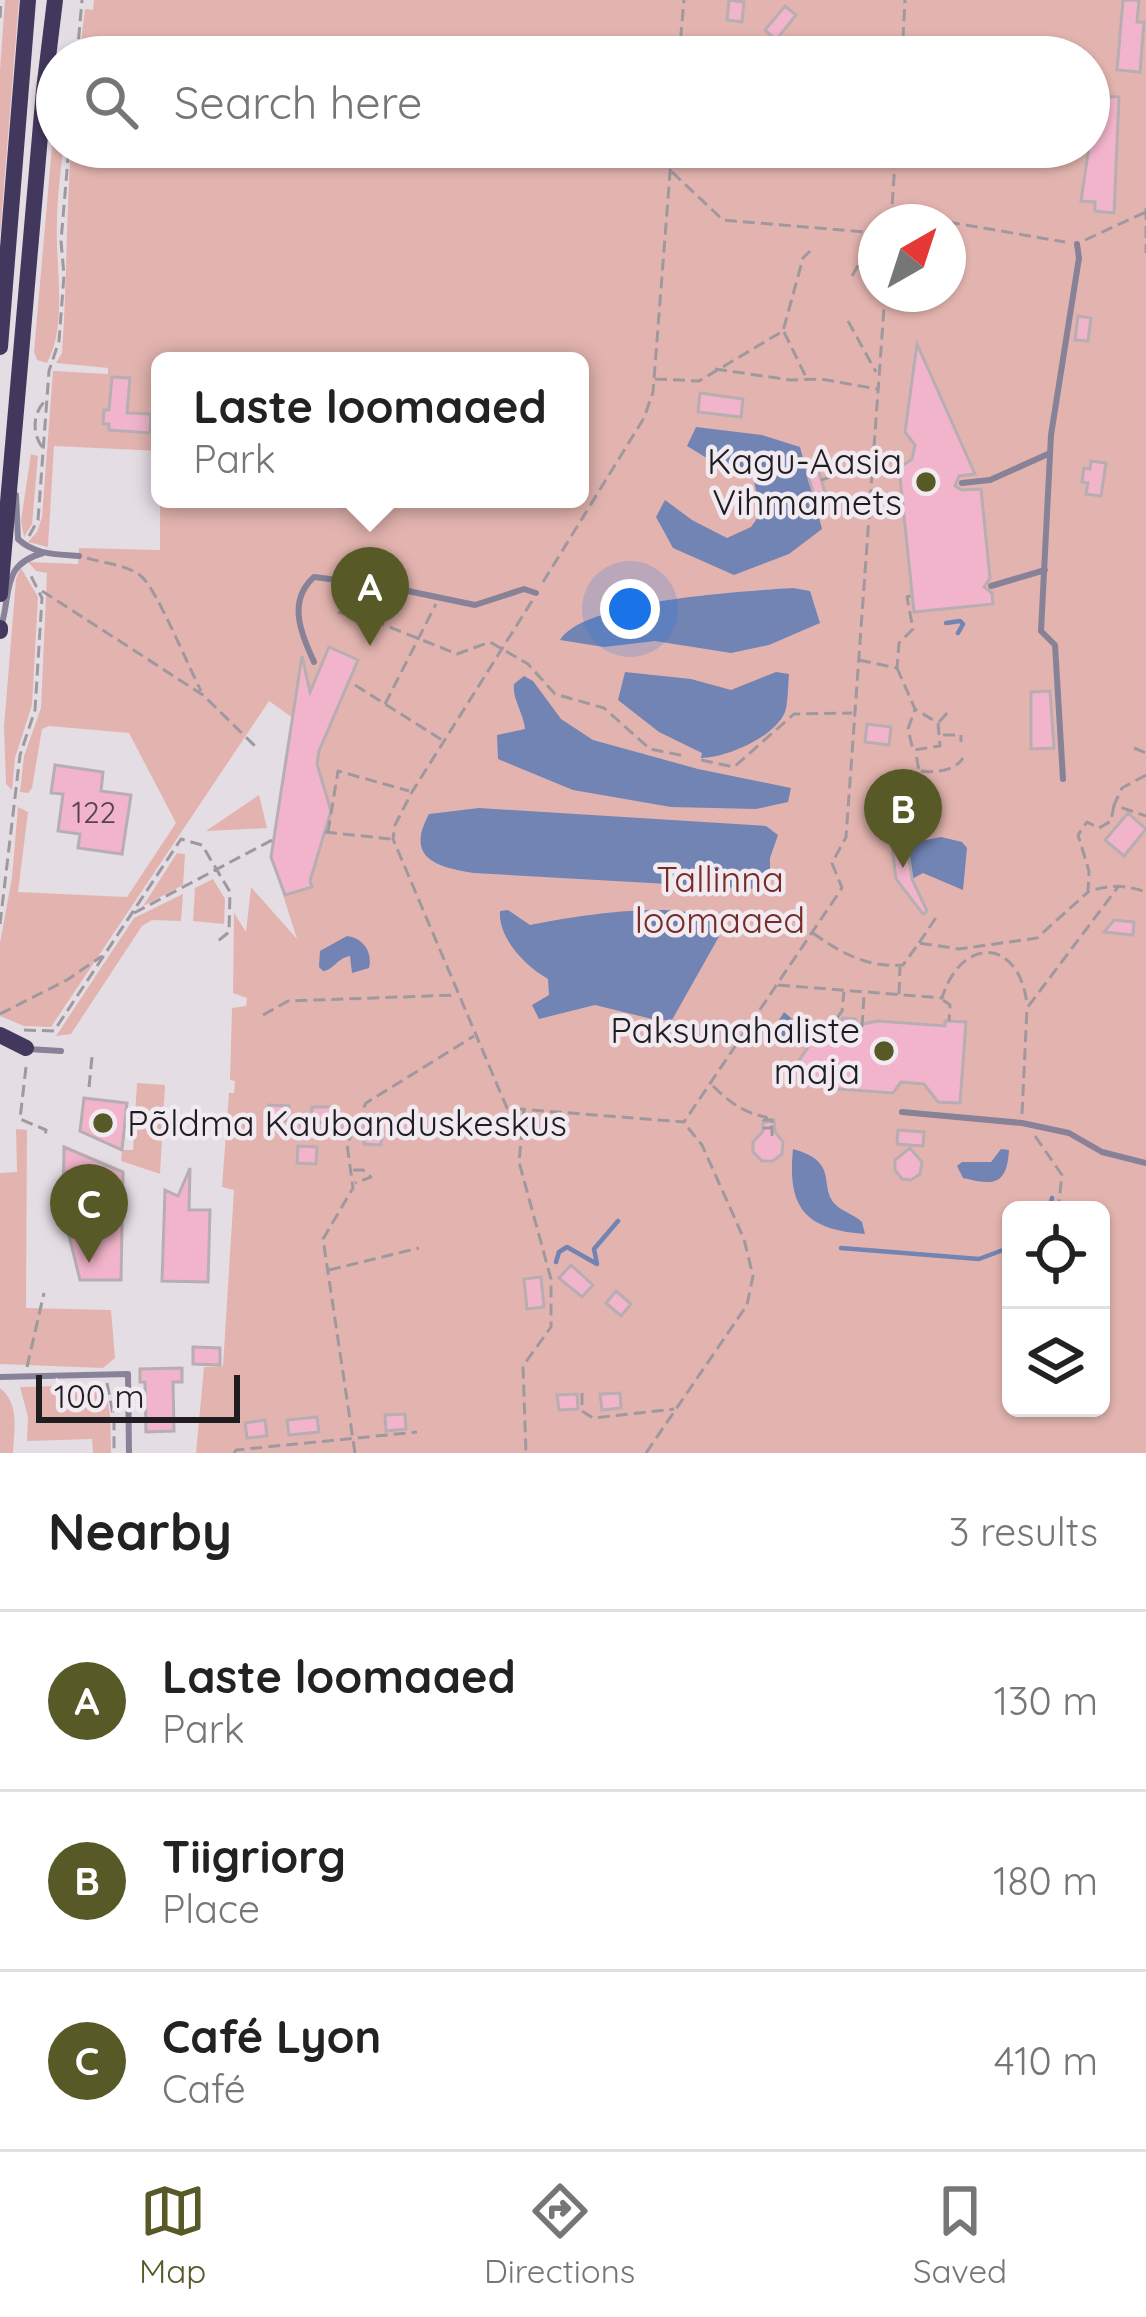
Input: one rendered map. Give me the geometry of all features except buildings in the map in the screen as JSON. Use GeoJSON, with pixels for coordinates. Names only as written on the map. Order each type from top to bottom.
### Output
{"type":"FeatureCollection","features":[{"type":"Feature","properties":{"kind":"main road"},"geometry":{"type":"LineString","coordinates":[[0,347],[28,0]]}},
{"type":"Feature","properties":{"kind":"main road"},"geometry":{"type":"LineString","coordinates":[[51,36],[55,0]]}},
{"type":"Feature","properties":{"kind":"main road"},"geometry":{"type":"LineString","coordinates":[[0,594],[38,168]]}},
{"type":"Feature","properties":{"kind":"main road"},"geometry":{"type":"LineString","coordinates":[[4,1025],[26,1058]]}},
{"type":"Feature","properties":{"kind":"lane"},"geometry":{"type":"LineString","coordinates":[[1063,779],[1055,645],[1041,631],[1049,453],[1079,258],[1077,244]]}},
{"type":"Feature","properties":{"kind":"lane"},"geometry":{"type":"LineString","coordinates":[[962,483],[990,480],[1049,453]]}},
{"type":"Feature","properties":{"kind":"lane"},"geometry":{"type":"LineString","coordinates":[[13,469],[15,534],[28,548],[79,556]]}},
{"type":"Feature","properties":{"kind":"lane"},"geometry":{"type":"LineString","coordinates":[[0,630],[14,569],[21,561],[44,553]]}},
{"type":"Feature","properties":{"kind":"lane"},"geometry":{"type":"LineString","coordinates":[[991,586],[1045,570]]}},
{"type":"Feature","properties":{"kind":"lane"},"geometry":{"type":"LineString","coordinates":[[314,662],[297,616],[302,594],[314,577],[476,604],[524,589],[536,593]]}},
{"type":"Feature","properties":{"kind":"lane"},"geometry":{"type":"LineString","coordinates":[[0,1047],[26,1058],[61,1051]]}},
{"type":"Feature","properties":{"kind":"lane"},"geometry":{"type":"LineString","coordinates":[[902,1112],[1069,1132],[1102,1152],[1146,1163]]}},
{"type":"Feature","properties":{"kind":"lane"},"geometry":{"type":"LineString","coordinates":[[0,1377],[128,1374],[129,1453]]}},
{"type":"Feature","properties":{"kind":"path"},"geometry":{"type":"LineString","coordinates":[[0,18],[2,0]]}},
{"type":"Feature","properties":{"kind":"path"},"geometry":{"type":"LineString","coordinates":[[79,36],[82,0]]}},
{"type":"Feature","properties":{"kind":"path"},"geometry":{"type":"LineString","coordinates":[[681,36],[684,0]]}},
{"type":"Feature","properties":{"kind":"path"},"geometry":{"type":"LineString","coordinates":[[903,36],[905,0]]}},
{"type":"Feature","properties":{"kind":"path"},"geometry":{"type":"LineString","coordinates":[[25,540],[38,520],[50,371],[59,341],[67,168]]}},
{"type":"Feature","properties":{"kind":"path"},"geometry":{"type":"LineString","coordinates":[[892,204],[894,168]]}},
{"type":"Feature","properties":{"kind":"path"},"geometry":{"type":"LineString","coordinates":[[670,170],[723,220],[858,231]]}},
{"type":"Feature","properties":{"kind":"path"},"geometry":{"type":"LineString","coordinates":[[589,507],[644,418],[653,379],[670,170]]}},
{"type":"Feature","properties":{"kind":"path"},"geometry":{"type":"LineString","coordinates":[[966,225],[1077,244],[1146,210],[1146,253]]}},
{"type":"Feature","properties":{"kind":"path"},"geometry":{"type":"LineString","coordinates":[[808,380],[783,331],[803,258],[810,251]]}},
{"type":"Feature","properties":{"kind":"path"},"geometry":{"type":"LineString","coordinates":[[851,276],[858,264]]}},
{"type":"Feature","properties":{"kind":"path"},"geometry":{"type":"LineString","coordinates":[[684,1122],[842,888],[832,862],[846,837],[883,312]]}},
{"type":"Feature","properties":{"kind":"path"},"geometry":{"type":"LineString","coordinates":[[848,320],[878,376]]}},
{"type":"Feature","properties":{"kind":"path"},"geometry":{"type":"LineString","coordinates":[[653,379],[699,381],[783,331]]}},
{"type":"Feature","properties":{"kind":"path"},"geometry":{"type":"LineString","coordinates":[[713,369],[878,389]]}},
{"type":"Feature","properties":{"kind":"path"},"geometry":{"type":"LineString","coordinates":[[43,448],[35,437],[37,410],[47,398]]}},
{"type":"Feature","properties":{"kind":"path"},"geometry":{"type":"LineString","coordinates":[[821,480],[843,473],[870,476]]}},
{"type":"Feature","properties":{"kind":"path"},"geometry":{"type":"LineString","coordinates":[[588,508],[412,792],[392,839],[507,1108],[684,1122],[702,1145],[744,1239],[753,1276],[747,1305],[646,1453]]}},
{"type":"Feature","properties":{"kind":"path"},"geometry":{"type":"LineString","coordinates":[[79,556],[142,577],[155,593],[171,636],[203,695]]}},
{"type":"Feature","properties":{"kind":"path"},"geometry":{"type":"LineString","coordinates":[[23,564],[40,590],[203,695],[256,747]]}},
{"type":"Feature","properties":{"kind":"path"},"geometry":{"type":"LineString","coordinates":[[0,924],[20,755],[35,710],[40,590]]}},
{"type":"Feature","properties":{"kind":"path"},"geometry":{"type":"LineString","coordinates":[[912,595],[907,597],[913,629],[899,643],[897,668],[915,710],[938,723],[942,735],[940,746],[916,752]]}},
{"type":"Feature","properties":{"kind":"path"},"geometry":{"type":"LineString","coordinates":[[385,704],[440,597]]}},
{"type":"Feature","properties":{"kind":"path"},"geometry":{"type":"LineString","coordinates":[[338,613],[382,624],[457,654],[490,642],[503,647],[555,694],[604,708],[650,749],[685,756]]}},
{"type":"Feature","properties":{"kind":"path"},"geometry":{"type":"LineString","coordinates":[[857,660],[871,659],[880,666],[897,668]]}},
{"type":"Feature","properties":{"kind":"path"},"geometry":{"type":"LineString","coordinates":[[355,685],[444,741]]}},
{"type":"Feature","properties":{"kind":"path"},"geometry":{"type":"LineString","coordinates":[[915,710],[908,730],[919,770]]}},
{"type":"Feature","properties":{"kind":"path"},"geometry":{"type":"LineString","coordinates":[[938,723],[948,712]]}},
{"type":"Feature","properties":{"kind":"path"},"geometry":{"type":"LineString","coordinates":[[700,760],[734,767],[794,714],[854,713]]}},
{"type":"Feature","properties":{"kind":"path"},"geometry":{"type":"LineString","coordinates":[[942,735],[961,735],[962,742]]}},
{"type":"Feature","properties":{"kind":"path"},"geometry":{"type":"LineString","coordinates":[[1134,748],[1146,753]]}},
{"type":"Feature","properties":{"kind":"path"},"geometry":{"type":"LineString","coordinates":[[919,770],[934,773],[963,758]]}},
{"type":"Feature","properties":{"kind":"path"},"geometry":{"type":"LineString","coordinates":[[392,839],[326,832],[338,770],[412,792]]}},
{"type":"Feature","properties":{"kind":"path"},"geometry":{"type":"LineString","coordinates":[[907,781],[919,770]]}},
{"type":"Feature","properties":{"kind":"path"},"geometry":{"type":"LineString","coordinates":[[1121,788],[1146,775]]}},
{"type":"Feature","properties":{"kind":"path"},"geometry":{"type":"LineString","coordinates":[[1088,892],[1089,871],[1078,836],[1087,822],[1099,828],[1111,821],[1121,777]]}},
{"type":"Feature","properties":{"kind":"path"},"geometry":{"type":"LineString","coordinates":[[882,780],[907,781],[914,798]]}},
{"type":"Feature","properties":{"kind":"path"},"geometry":{"type":"LineString","coordinates":[[1114,805],[1146,816]]}},
{"type":"Feature","properties":{"kind":"path"},"geometry":{"type":"LineString","coordinates":[[4,1025],[54,1031],[181,839],[202,845],[230,892],[229,932],[218,941]]}},
{"type":"Feature","properties":{"kind":"path"},"geometry":{"type":"LineString","coordinates":[[132,914],[274,839]]}},
{"type":"Feature","properties":{"kind":"path"},"geometry":{"type":"LineString","coordinates":[[920,943],[959,950],[1037,938],[1088,892],[1129,886],[1146,892]]}},
{"type":"Feature","properties":{"kind":"path"},"geometry":{"type":"LineString","coordinates":[[1027,1008],[1118,887]]}},
{"type":"Feature","properties":{"kind":"path"},"geometry":{"type":"LineString","coordinates":[[812,932],[840,953],[887,967],[900,965],[937,916]]}},
{"type":"Feature","properties":{"kind":"path"},"geometry":{"type":"LineString","coordinates":[[998,953],[1003,942]]}},
{"type":"Feature","properties":{"kind":"path"},"geometry":{"type":"LineString","coordinates":[[4,1025],[106,953]]}},
{"type":"Feature","properties":{"kind":"path"},"geometry":{"type":"LineString","coordinates":[[998,953],[1023,983],[1027,1008],[1022,1123],[1047,1149],[1061,1175],[1059,1201]]}},
{"type":"Feature","properties":{"kind":"path"},"geometry":{"type":"LineString","coordinates":[[942,998],[958,963],[972,954],[998,953]]}},
{"type":"Feature","properties":{"kind":"path"},"geometry":{"type":"LineString","coordinates":[[899,996],[900,965]]}},
{"type":"Feature","properties":{"kind":"path"},"geometry":{"type":"LineString","coordinates":[[776,985],[942,998],[950,1005],[949,1021]]}},
{"type":"Feature","properties":{"kind":"path"},"geometry":{"type":"LineString","coordinates":[[831,1034],[842,1011],[844,992]]}},
{"type":"Feature","properties":{"kind":"path"},"geometry":{"type":"LineString","coordinates":[[862,1027],[865,994]]}},
{"type":"Feature","properties":{"kind":"path"},"geometry":{"type":"LineString","coordinates":[[263,1015],[288,1001],[458,995]]}},
{"type":"Feature","properties":{"kind":"path"},"geometry":{"type":"LineString","coordinates":[[355,1453],[323,1239],[354,1184],[347,1144],[366,1103],[475,1035]]}},
{"type":"Feature","properties":{"kind":"path"},"geometry":{"type":"LineString","coordinates":[[89,1087],[92,1057]]}},
{"type":"Feature","properties":{"kind":"path"},"geometry":{"type":"LineString","coordinates":[[26,1058],[20,1119],[46,1130],[45,1136]]}},
{"type":"Feature","properties":{"kind":"path"},"geometry":{"type":"LineString","coordinates":[[712,1085],[729,1102],[766,1117],[766,1122],[772,1120],[772,1136]]}},
{"type":"Feature","properties":{"kind":"path"},"geometry":{"type":"LineString","coordinates":[[524,1110],[519,1162],[551,1279],[551,1327],[523,1366],[526,1453]]}},
{"type":"Feature","properties":{"kind":"path"},"geometry":{"type":"LineString","coordinates":[[352,1170],[371,1177],[354,1184]]}},
{"type":"Feature","properties":{"kind":"path"},"geometry":{"type":"LineString","coordinates":[[327,1271],[419,1248]]}},
{"type":"Feature","properties":{"kind":"path"},"geometry":{"type":"LineString","coordinates":[[24,1376],[44,1293]]}},
{"type":"Feature","properties":{"kind":"path"},"geometry":{"type":"LineString","coordinates":[[107,1384],[114,1453]]}},
{"type":"Feature","properties":{"kind":"path"},"geometry":{"type":"LineString","coordinates":[[582,1393],[582,1411],[593,1418],[676,1408]]}},
{"type":"Feature","properties":{"kind":"path"},"geometry":{"type":"LineString","coordinates":[[234,1453],[417,1432]]}},
{"type":"Feature","properties":{"kind":"green space"},"geometry":{"type":"Polygon","coordinates":[[[5,0],[19,0],[0,236],[0,70],[5,0]]]}},
{"type":"Feature","properties":{"kind":"green space","name":"Tallinna loomaaed"},"geometry":{"type":"Polygon","coordinates":[[[94,0],[1146,0],[1146,1453],[196,1453],[204,1367],[223,1366],[234,1190],[222,1187],[229,1093],[234,1093],[235,1081],[230,1080],[232,1008],[246,1006],[247,998],[233,993],[234,913],[246,932],[251,887],[297,939],[271,857],[293,718],[269,701],[51,1027],[24,1026],[0,1016],[0,943],[18,807],[28,812],[18,892],[127,897],[176,823],[129,733],[42,729],[32,788],[20,792],[24,756],[41,708],[47,573],[36,571],[28,562],[78,564],[79,548],[160,550],[160,508],[589,508],[589,352],[151,352],[151,451],[54,446],[48,547],[28,542],[42,517],[53,371],[108,374],[108,368],[56,363],[62,353],[70,168],[1110,168],[1110,36],[82,36],[85,9],[93,10],[94,0]]]}},
{"type":"Feature","properties":{"kind":"green space"},"geometry":{"type":"Polygon","coordinates":[[[50,168],[61,168],[57,331],[47,363],[37,360],[50,168]]]}},
{"type":"Feature","properties":{"kind":"green space"},"geometry":{"type":"Polygon","coordinates":[[[31,454],[38,456],[32,524],[24,537],[21,521],[31,454]]]}},
{"type":"Feature","properties":{"kind":"green space"},"geometry":{"type":"Polygon","coordinates":[[[21,568],[38,597],[32,705],[15,758],[12,790],[6,784],[4,727],[16,579],[21,568]]]}},
{"type":"Feature","properties":{"kind":"green space"},"geometry":{"type":"Polygon","coordinates":[[[259,795],[267,828],[206,831],[259,795]]]}},
{"type":"Feature","properties":{"kind":"green space"},"geometry":{"type":"Polygon","coordinates":[[[177,853],[185,854],[183,885],[143,906],[177,853]]]}},
{"type":"Feature","properties":{"kind":"green space"},"geometry":{"type":"Polygon","coordinates":[[[213,879],[225,899],[224,924],[193,921],[195,888],[213,879]]]}},
{"type":"Feature","properties":{"kind":"green space"},"geometry":{"type":"Polygon","coordinates":[[[183,894],[181,921],[152,920],[142,926],[71,1034],[56,1036],[134,918],[183,894]]]}},
{"type":"Feature","properties":{"kind":"green space"},"geometry":{"type":"Polygon","coordinates":[[[137,1083],[165,1085],[160,1174],[121,1161],[122,1150],[133,1150],[137,1083]]]}},
{"type":"Feature","properties":{"kind":"green space"},"geometry":{"type":"Polygon","coordinates":[[[16,1129],[27,1130],[26,1308],[111,1310],[115,1358],[103,1368],[0,1364],[0,1173],[17,1172],[16,1129]]]}},
{"type":"Feature","properties":{"kind":"green space"},"geometry":{"type":"Polygon","coordinates":[[[98,1385],[109,1408],[111,1453],[93,1453],[92,1439],[27,1441],[28,1417],[20,1387],[98,1385]]]}},
{"type":"Feature","properties":{"kind":"green space"},"geometry":{"type":"Polygon","coordinates":[[[0,1388],[13,1409],[13,1453],[0,1453],[0,1388]]]}},
{"type":"Feature","properties":{"kind":"water"},"geometry":{"type":"Polygon","coordinates":[[[696,427],[762,435],[800,447],[822,529],[789,554],[734,575],[673,548],[656,517],[665,500],[727,538],[751,527],[761,513],[752,472],[687,446],[696,427]]]}},
{"type":"Feature","properties":{"kind":"water"},"geometry":{"type":"Polygon","coordinates":[[[793,588],[810,591],[820,623],[769,645],[731,653],[655,641],[604,647],[560,640],[575,626],[632,607],[793,588]]]}},
{"type":"Feature","properties":{"kind":"water"},"geometry":{"type":"Polygon","coordinates":[[[625,672],[691,679],[731,690],[776,672],[789,674],[786,709],[761,738],[701,758],[702,753],[659,732],[618,700],[625,672]]]}},
{"type":"Feature","properties":{"kind":"water"},"geometry":{"type":"Polygon","coordinates":[[[524,676],[561,719],[593,740],[791,788],[788,802],[756,809],[671,807],[573,790],[498,759],[497,735],[525,729],[514,690],[524,676]]]}},
{"type":"Feature","properties":{"kind":"water"},"geometry":{"type":"Polygon","coordinates":[[[479,808],[766,826],[778,835],[770,858],[770,882],[757,889],[474,873],[428,858],[421,841],[429,814],[479,808]]]}},
{"type":"Feature","properties":{"kind":"water"},"geometry":{"type":"Polygon","coordinates":[[[941,837],[967,848],[963,890],[923,873],[912,879],[907,844],[941,837]]]}},
{"type":"Feature","properties":{"kind":"water"},"geometry":{"type":"Polygon","coordinates":[[[508,910],[530,925],[672,910],[709,919],[721,933],[672,1020],[595,1005],[539,1019],[532,1005],[549,995],[548,979],[508,941],[500,911],[508,910]]]}},
{"type":"Feature","properties":{"kind":"water"},"geometry":{"type":"Polygon","coordinates":[[[347,936],[366,947],[369,968],[352,973],[350,956],[323,971],[320,951],[347,936]]]}},
{"type":"Feature","properties":{"kind":"water"},"geometry":{"type":"Polygon","coordinates":[[[784,1012],[803,1036],[801,1042],[782,1047],[766,1041],[784,1012]]]}},
{"type":"Feature","properties":{"kind":"water"},"geometry":{"type":"Polygon","coordinates":[[[793,1149],[817,1160],[830,1197],[862,1222],[865,1234],[828,1227],[804,1212],[793,1187],[793,1149]]]}},
{"type":"Feature","properties":{"kind":"water"},"geometry":{"type":"Polygon","coordinates":[[[1001,1149],[1009,1150],[1001,1177],[990,1182],[963,1178],[957,1166],[962,1162],[991,1162],[1001,1149]]]}},
{"type":"Feature","properties":{"kind":"waterway"},"geometry":{"type":"LineString","coordinates":[[946,623],[960,621],[958,633]]}},
{"type":"Feature","properties":{"kind":"waterway"},"geometry":{"type":"LineString","coordinates":[[556,1262],[567,1247],[597,1264],[594,1249],[618,1221]]}},
{"type":"Feature","properties":{"kind":"waterway"},"geometry":{"type":"LineString","coordinates":[[841,1248],[979,1259],[1002,1250]]}},
{"type":"Feature","properties":{"kind":"place","name":"Kagu-Aasia Vihmamets"},"geometry":{"type":"Point","coordinates":[926,482]}},
{"type":"Feature","properties":{"kind":"place","name":"Laste loomaaed"},"geometry":{"type":"Point","coordinates":[370,646]}},
{"type":"Feature","properties":{"kind":"place","name":"Tiigriorg"},"geometry":{"type":"Point","coordinates":[903,868]}},
{"type":"Feature","properties":{"kind":"place","name":"Paksunahaliste maja"},"geometry":{"type":"Point","coordinates":[884,1051]}},
{"type":"Feature","properties":{"kind":"place","name":"Põldma Kaubanduskeskus"},"geometry":{"type":"Point","coordinates":[103,1123]}},
{"type":"Feature","properties":{"kind":"place","name":"Café Lyon"},"geometry":{"type":"Point","coordinates":[89,1263]}}]}
